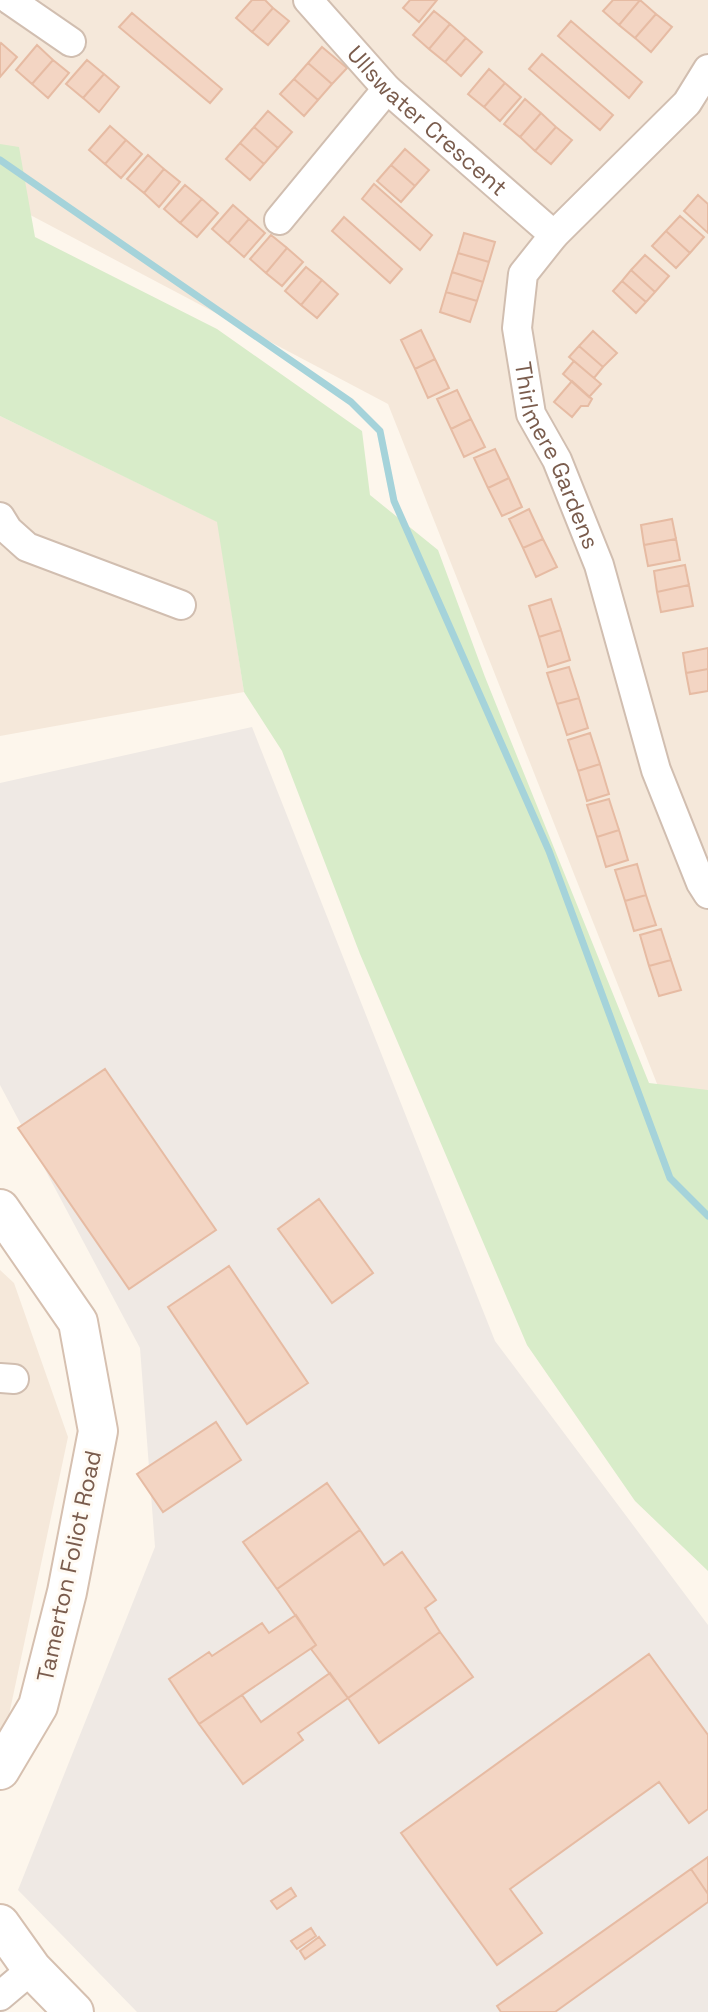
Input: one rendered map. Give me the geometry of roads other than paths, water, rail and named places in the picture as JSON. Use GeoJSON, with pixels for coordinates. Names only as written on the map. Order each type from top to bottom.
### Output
{"type":"FeatureCollection","features":[{"type":"Feature","properties":{"kind":"main road","name":"Tamerton Foliot Road"},"geometry":{"type":"LineString","coordinates":[[0,1209],[78,1322],[98,1431],[67,1592],[38,1706],[0,1770]]}},
{"type":"Feature","properties":{"kind":"main road"},"geometry":{"type":"LineString","coordinates":[[0,1924],[32,1969],[75,2012]]}},
{"type":"Feature","properties":{"kind":"street"},"geometry":{"type":"LineString","coordinates":[[10,0],[71,42]]}},
{"type":"Feature","properties":{"kind":"street","name":"Ullswater Crescent"},"geometry":{"type":"LineString","coordinates":[[308,0],[387,89],[554,234]]}},
{"type":"Feature","properties":{"kind":"street","name":"Thirlmere Gardens"},"geometry":{"type":"LineString","coordinates":[[708,69],[687,103],[554,234],[523,274],[517,328],[531,414],[557,460],[599,565],[656,770],[701,883],[708,894]]}},
{"type":"Feature","properties":{"kind":"street"},"geometry":{"type":"LineString","coordinates":[[279,220],[387,89]]}},
{"type":"Feature","properties":{"kind":"street"},"geometry":{"type":"LineString","coordinates":[[3,528],[27,547],[181,605]]}},
{"type":"Feature","properties":{"kind":"street"},"geometry":{"type":"LineString","coordinates":[[0,1996],[32,1969]]}},
{"type":"Feature","properties":{"kind":"waterway"},"geometry":{"type":"LineString","coordinates":[[0,160],[351,402],[380,431],[394,501],[549,851],[670,1178],[708,1216]]}}]}
